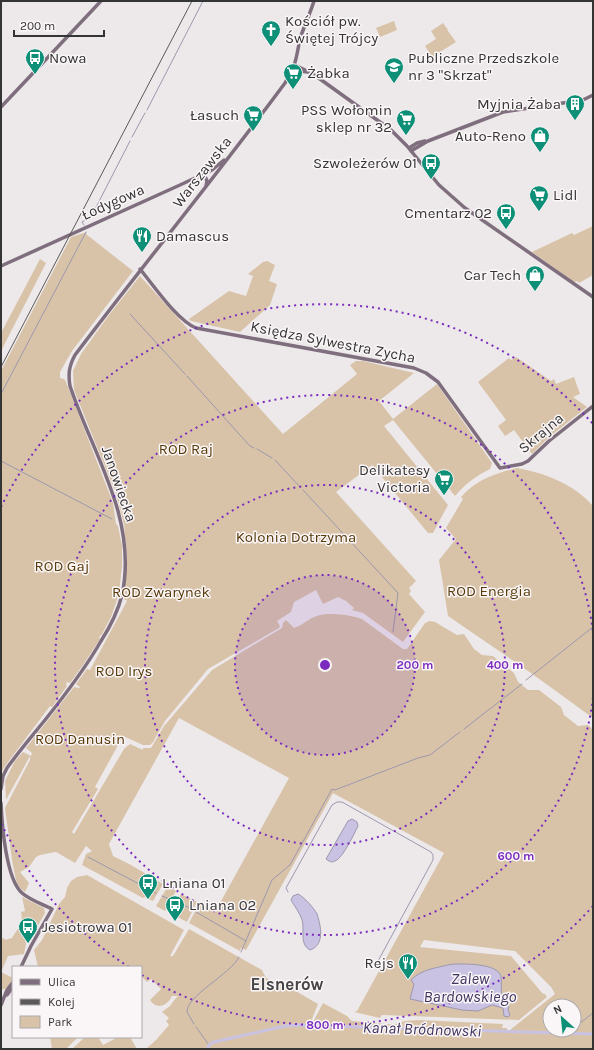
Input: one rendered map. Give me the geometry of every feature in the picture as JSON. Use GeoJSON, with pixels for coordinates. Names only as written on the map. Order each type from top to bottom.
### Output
{"type":"FeatureCollection","features":[{"type":"Feature","properties":{"kind":"street"},"geometry":{"type":"LineString","coordinates":[[1,107],[101,1]]}},
{"type":"Feature","properties":{"kind":"street","name":"Warszawska"},"geometry":{"type":"LineString","coordinates":[[139,271],[285,83],[295,64],[300,40],[314,1]]}},
{"type":"Feature","properties":{"kind":"street"},"geometry":{"type":"LineString","coordinates":[[295,64],[313,74],[382,123],[410,149],[434,179],[451,196],[593,297]]}},
{"type":"Feature","properties":{"kind":"street"},"geometry":{"type":"LineString","coordinates":[[285,83],[299,72],[304,71],[313,74]]}},
{"type":"Feature","properties":{"kind":"street"},"geometry":{"type":"LineString","coordinates":[[410,149],[503,112],[583,100],[593,95]]}},
{"type":"Feature","properties":{"kind":"street","name":"Łodygowa"},"geometry":{"type":"LineString","coordinates":[[1,266],[204,174],[219,165],[231,154]]}},
{"type":"Feature","properties":{"kind":"street"},"geometry":{"type":"LineString","coordinates":[[204,174],[206,186]]}},
{"type":"Feature","properties":{"kind":"street","name":"Księdza Sylwestra Zycha"},"geometry":{"type":"LineString","coordinates":[[139,271],[184,321],[196,328],[414,368],[426,373],[439,384],[500,468]]}},
{"type":"Feature","properties":{"kind":"street","name":"Janowiecka"},"geometry":{"type":"LineString","coordinates":[[1,789],[3,776],[11,763],[55,708],[92,657],[115,616],[121,598],[124,577],[125,551],[118,512],[111,489],[73,395],[69,373],[70,365],[75,355],[139,271]]}},
{"type":"Feature","properties":{"kind":"street","name":"Skrajna"},"geometry":{"type":"LineString","coordinates":[[500,468],[522,464],[528,461],[593,406]]}},
{"type":"Feature","properties":{"kind":"street"},"geometry":{"type":"LineString","coordinates":[[1,803],[7,853],[13,880],[18,890],[52,909],[22,966]]}},
{"type":"Feature","properties":{"kind":"street"},"geometry":{"type":"LineString","coordinates":[[1,1005],[12,984]]}},
{"type":"Feature","properties":{"kind":"green space"},"geometry":{"type":"Polygon","coordinates":[[[394,21],[397,30],[380,37],[376,28],[394,21]]]}},
{"type":"Feature","properties":{"kind":"green space"},"geometry":{"type":"Polygon","coordinates":[[[443,23],[448,30],[447,31],[456,42],[432,57],[425,46],[436,39],[431,31],[443,23]]]}},
{"type":"Feature","properties":{"kind":"green space"},"geometry":{"type":"Polygon","coordinates":[[[593,226],[593,275],[579,283],[577,281],[574,282],[532,252],[572,233],[574,235],[593,226]]]}},
{"type":"Feature","properties":{"kind":"green space","name":"ROD Gaj"},"geometry":{"type":"Polygon","coordinates":[[[87,232],[86,234],[133,271],[72,351],[60,372],[60,378],[64,379],[66,382],[113,503],[116,524],[118,526],[122,546],[122,566],[119,594],[111,617],[99,637],[100,639],[83,665],[70,683],[67,682],[67,686],[52,707],[50,706],[1,773],[1,371],[71,237],[87,232]]]}},
{"type":"Feature","properties":{"kind":"green space"},"geometry":{"type":"Polygon","coordinates":[[[40,259],[46,263],[1,351],[1,333],[40,259]]]}},
{"type":"Feature","properties":{"kind":"green space"},"geometry":{"type":"Polygon","coordinates":[[[267,261],[275,265],[269,281],[277,284],[270,305],[240,332],[191,321],[189,319],[229,291],[246,296],[253,276],[248,274],[263,262],[267,261]]]}},
{"type":"Feature","properties":{"kind":"green space"},"geometry":{"type":"Polygon","coordinates":[[[140,276],[283,434],[357,374],[350,365],[356,361],[363,361],[414,373],[379,401],[393,419],[437,384],[492,463],[490,469],[480,474],[455,496],[393,420],[384,426],[448,505],[433,533],[428,533],[372,465],[336,492],[416,581],[409,588],[411,591],[409,594],[425,612],[403,642],[363,613],[352,610],[354,608],[346,601],[338,597],[323,604],[316,590],[294,602],[291,612],[277,621],[280,626],[279,628],[208,669],[165,721],[150,745],[143,745],[123,736],[95,787],[98,789],[72,832],[74,834],[124,749],[130,744],[143,750],[143,748],[151,748],[164,726],[212,670],[282,628],[283,623],[286,620],[294,628],[314,617],[322,615],[346,615],[362,619],[403,649],[407,649],[425,623],[430,621],[435,622],[457,635],[464,634],[474,649],[482,655],[493,656],[514,673],[518,682],[528,690],[539,690],[561,707],[564,715],[578,726],[588,725],[593,729],[593,1049],[146,1049],[169,1025],[166,1021],[169,1018],[162,1012],[170,1006],[178,996],[172,996],[168,1002],[162,1006],[153,1003],[150,1000],[161,989],[151,979],[147,982],[142,977],[142,966],[38,966],[34,950],[42,940],[59,904],[65,897],[67,888],[71,881],[77,877],[87,875],[184,930],[170,956],[173,956],[189,929],[262,970],[265,976],[271,981],[280,982],[318,1004],[310,1024],[312,1024],[323,1003],[347,1016],[352,1021],[395,1024],[405,1021],[419,1020],[503,1024],[502,1028],[507,1028],[507,1030],[510,1030],[542,1004],[542,1038],[582,1038],[582,998],[550,998],[555,994],[551,987],[515,951],[424,940],[420,947],[511,956],[547,997],[542,998],[542,1001],[519,1020],[382,1015],[380,1018],[354,1012],[357,1011],[444,853],[333,793],[246,950],[241,948],[240,951],[189,923],[199,904],[215,912],[289,778],[179,718],[109,844],[113,856],[163,884],[153,901],[144,897],[143,898],[82,865],[86,854],[92,851],[86,846],[75,863],[56,852],[36,857],[29,867],[20,872],[29,883],[25,892],[18,886],[12,860],[5,808],[30,760],[30,756],[6,800],[5,781],[15,761],[23,752],[31,756],[32,753],[26,748],[74,687],[80,687],[76,684],[87,669],[90,670],[127,601],[124,599],[127,555],[124,524],[116,494],[74,390],[73,371],[81,354],[140,276]]]}},
{"type":"Feature","properties":{"kind":"green space"},"geometry":{"type":"Polygon","coordinates":[[[516,357],[551,381],[554,379],[556,384],[574,377],[580,394],[573,397],[587,407],[548,438],[532,454],[514,430],[505,436],[498,426],[506,420],[478,382],[509,358],[511,360],[516,357]]]}},
{"type":"Feature","properties":{"kind":"green space","name":"ROD Energia"},"geometry":{"type":"Polygon","coordinates":[[[517,468],[548,476],[568,486],[577,491],[593,506],[593,718],[448,616],[439,560],[456,539],[446,528],[463,499],[461,497],[467,491],[480,481],[517,468]]]}},
{"type":"Feature","properties":{"kind":"green space"},"geometry":{"type":"Polygon","coordinates":[[[168,886],[176,891],[165,911],[156,906],[168,886]]]}},
{"type":"Feature","properties":{"kind":"green space"},"geometry":{"type":"Polygon","coordinates":[[[181,894],[197,902],[187,922],[170,913],[181,894]]]}},
{"type":"Feature","properties":{"kind":"green space"},"geometry":{"type":"Polygon","coordinates":[[[22,897],[44,908],[45,913],[31,938],[29,937],[25,922],[23,922],[26,944],[24,954],[8,956],[1,972],[1,939],[4,938],[5,940],[12,938],[20,926],[22,920],[21,912],[25,911],[22,897]]]}},
{"type":"Feature","properties":{"kind":"green space"},"geometry":{"type":"Polygon","coordinates":[[[1,972],[12,978],[12,980],[7,988],[1,990],[1,972]]]}},
{"type":"Feature","properties":{"kind":"green space"},"geometry":{"type":"Polygon","coordinates":[[[50,1038],[77,1038],[66,1049],[52,1049],[50,1038]]]}},
{"type":"Feature","properties":{"kind":"green space"},"geometry":{"type":"Polygon","coordinates":[[[84,1038],[99,1038],[103,1045],[116,1038],[131,1038],[137,1049],[72,1049],[84,1038]]]}},
{"type":"Feature","properties":{"kind":"water"},"geometry":{"type":"Polygon","coordinates":[[[352,819],[357,822],[358,826],[345,851],[334,862],[329,861],[326,859],[348,821],[352,819]]]}},
{"type":"Feature","properties":{"kind":"water"},"geometry":{"type":"Polygon","coordinates":[[[298,894],[314,909],[320,924],[320,940],[315,948],[310,950],[303,941],[303,924],[301,917],[291,900],[293,896],[298,894]]]}},
{"type":"Feature","properties":{"kind":"water","name":"Zalew Bardowskiego"},"geometry":{"type":"Polygon","coordinates":[[[453,964],[487,966],[498,972],[501,976],[502,995],[509,1006],[508,1010],[510,1015],[508,1017],[504,1016],[503,1008],[492,1005],[478,1011],[462,1010],[410,999],[414,984],[411,980],[415,976],[431,969],[453,964]]]}},
{"type":"Feature","properties":{"kind":"waterway"},"geometry":{"type":"LineString","coordinates":[[147,110],[203,1]]}},
{"type":"Feature","properties":{"kind":"waterway"},"geometry":{"type":"LineString","coordinates":[[132,137],[145,113]]}},
{"type":"Feature","properties":{"kind":"waterway"},"geometry":{"type":"LineString","coordinates":[[89,218],[91,217],[130,141]]}},
{"type":"Feature","properties":{"kind":"waterway"},"geometry":{"type":"LineString","coordinates":[[84,225],[82,222],[86,220]]}},
{"type":"Feature","properties":{"kind":"waterway"},"geometry":{"type":"LineString","coordinates":[[1,394],[86,232]]}},
{"type":"Feature","properties":{"kind":"waterway"},"geometry":{"type":"LineString","coordinates":[[130,314],[185,374]]}},
{"type":"Feature","properties":{"kind":"waterway"},"geometry":{"type":"LineString","coordinates":[[187,376],[250,446],[254,448]]}},
{"type":"Feature","properties":{"kind":"waterway"},"geometry":{"type":"LineString","coordinates":[[257,449],[272,458]]}},
{"type":"Feature","properties":{"kind":"waterway"},"geometry":{"type":"LineString","coordinates":[[275,460],[300,487]]}},
{"type":"Feature","properties":{"kind":"waterway"},"geometry":{"type":"LineString","coordinates":[[1,461],[112,519]]}},
{"type":"Feature","properties":{"kind":"waterway"},"geometry":{"type":"LineString","coordinates":[[303,490],[398,593],[393,632]]}},
{"type":"Feature","properties":{"kind":"waterway"},"geometry":{"type":"LineString","coordinates":[[526,680],[593,627]]}},
{"type":"Feature","properties":{"kind":"waterway"},"geometry":{"type":"LineString","coordinates":[[464,729],[522,684]]}},
{"type":"Feature","properties":{"kind":"waterway"},"geometry":{"type":"LineString","coordinates":[[241,952],[272,880],[290,865],[332,789],[335,790],[418,758],[430,755],[460,732]]}},
{"type":"Feature","properties":{"kind":"waterway"},"geometry":{"type":"LineString","coordinates":[[288,892],[286,888],[332,805],[337,802],[342,802],[431,852],[433,855],[433,860],[378,961]]}},
{"type":"Feature","properties":{"kind":"waterway"},"geometry":{"type":"LineString","coordinates":[[88,857],[156,893]]}},
{"type":"Feature","properties":{"kind":"waterway"},"geometry":{"type":"LineString","coordinates":[[162,896],[172,900]]}},
{"type":"Feature","properties":{"kind":"waterway"},"geometry":{"type":"LineString","coordinates":[[177,902],[192,909]]}},
{"type":"Feature","properties":{"kind":"waterway"},"geometry":{"type":"LineString","coordinates":[[196,912],[246,941]]}},
{"type":"Feature","properties":{"kind":"waterway"},"geometry":{"type":"LineString","coordinates":[[194,1024],[187,1012],[189,1006],[201,992],[227,971],[239,957]]}},
{"type":"Feature","properties":{"kind":"waterway"},"geometry":{"type":"LineString","coordinates":[[582,1021],[593,1013]]}},
{"type":"Feature","properties":{"kind":"waterway","name":"Kanał Bródnowski"},"geometry":{"type":"LineString","coordinates":[[207,1049],[210,1044],[214,1042],[285,1026],[299,1025],[593,1034]]}},
{"type":"Feature","properties":{"kind":"waterway"},"geometry":{"type":"LineString","coordinates":[[196,1027],[209,1045]]}},
{"type":"Feature","properties":{"kind":"railway"},"geometry":{"type":"LineString","coordinates":[[1,367],[192,1]]}},
{"type":"Feature","properties":{"kind":"place","name":"Kościół pw. Świętej Trójcy"},"geometry":{"type":"Point","coordinates":[271,47]}},
{"type":"Feature","properties":{"kind":"place","name":"Nowa"},"geometry":{"type":"Point","coordinates":[35,75]}},
{"type":"Feature","properties":{"kind":"place","name":"Publiczne Przedszkole nr 3 \"Skrzat\""},"geometry":{"type":"Point","coordinates":[394,84]}},
{"type":"Feature","properties":{"kind":"place","name":"Żabka"},"geometry":{"type":"Point","coordinates":[293,90]}},
{"type":"Feature","properties":{"kind":"place","name":"Myjnia Żaba"},"geometry":{"type":"Point","coordinates":[575,121]}},
{"type":"Feature","properties":{"kind":"place","name":"Łasuch"},"geometry":{"type":"Point","coordinates":[253,132]}},
{"type":"Feature","properties":{"kind":"place","name":"PSS Wołomin sklep nr 32"},"geometry":{"type":"Point","coordinates":[406,136]}},
{"type":"Feature","properties":{"kind":"place","name":"Auto-Reno"},"geometry":{"type":"Point","coordinates":[540,153]}},
{"type":"Feature","properties":{"kind":"place","name":"Szwoleżerów 01"},"geometry":{"type":"Point","coordinates":[431,180]}},
{"type":"Feature","properties":{"kind":"place","name":"Lidl"},"geometry":{"type":"Point","coordinates":[539,212]}},
{"type":"Feature","properties":{"kind":"place","name":"Cmentarz 02"},"geometry":{"type":"Point","coordinates":[506,230]}},
{"type":"Feature","properties":{"kind":"place","name":"Damascus"},"geometry":{"type":"Point","coordinates":[142,253]}},
{"type":"Feature","properties":{"kind":"place","name":"Car Tech"},"geometry":{"type":"Point","coordinates":[535,292]}},
{"type":"Feature","properties":{"kind":"place","name":"Delikatesy Victoria"},"geometry":{"type":"Point","coordinates":[444,496]}},
{"type":"Feature","properties":{"kind":"place","name":"Lniana 01"},"geometry":{"type":"Point","coordinates":[148,900]}},
{"type":"Feature","properties":{"kind":"place","name":"Lniana 02"},"geometry":{"type":"Point","coordinates":[175,922]}},
{"type":"Feature","properties":{"kind":"place","name":"Jesiotrowa 01"},"geometry":{"type":"Point","coordinates":[28,944]}},
{"type":"Feature","properties":{"kind":"place","name":"Rejs"},"geometry":{"type":"Point","coordinates":[408,980]}},
{"type":"Feature","properties":{"kind":"district","name":"Elsnerów"},"geometry":{"type":"Point","coordinates":[287,984]}},
{"type":"Feature","properties":{"kind":"park label","name":"ROD Raj"},"geometry":{"type":"Point","coordinates":[186,449]}},
{"type":"Feature","properties":{"kind":"park label","name":"Kolonia Dotrzyma"},"geometry":{"type":"Point","coordinates":[296,537]}},
{"type":"Feature","properties":{"kind":"park label","name":"ROD Zwarynek"},"geometry":{"type":"Point","coordinates":[161,592]}},
{"type":"Feature","properties":{"kind":"park label","name":"ROD Irys"},"geometry":{"type":"Point","coordinates":[124,671]}},
{"type":"Feature","properties":{"kind":"park label","name":"ROD Danusin"},"geometry":{"type":"Point","coordinates":[80,739]}}]}
